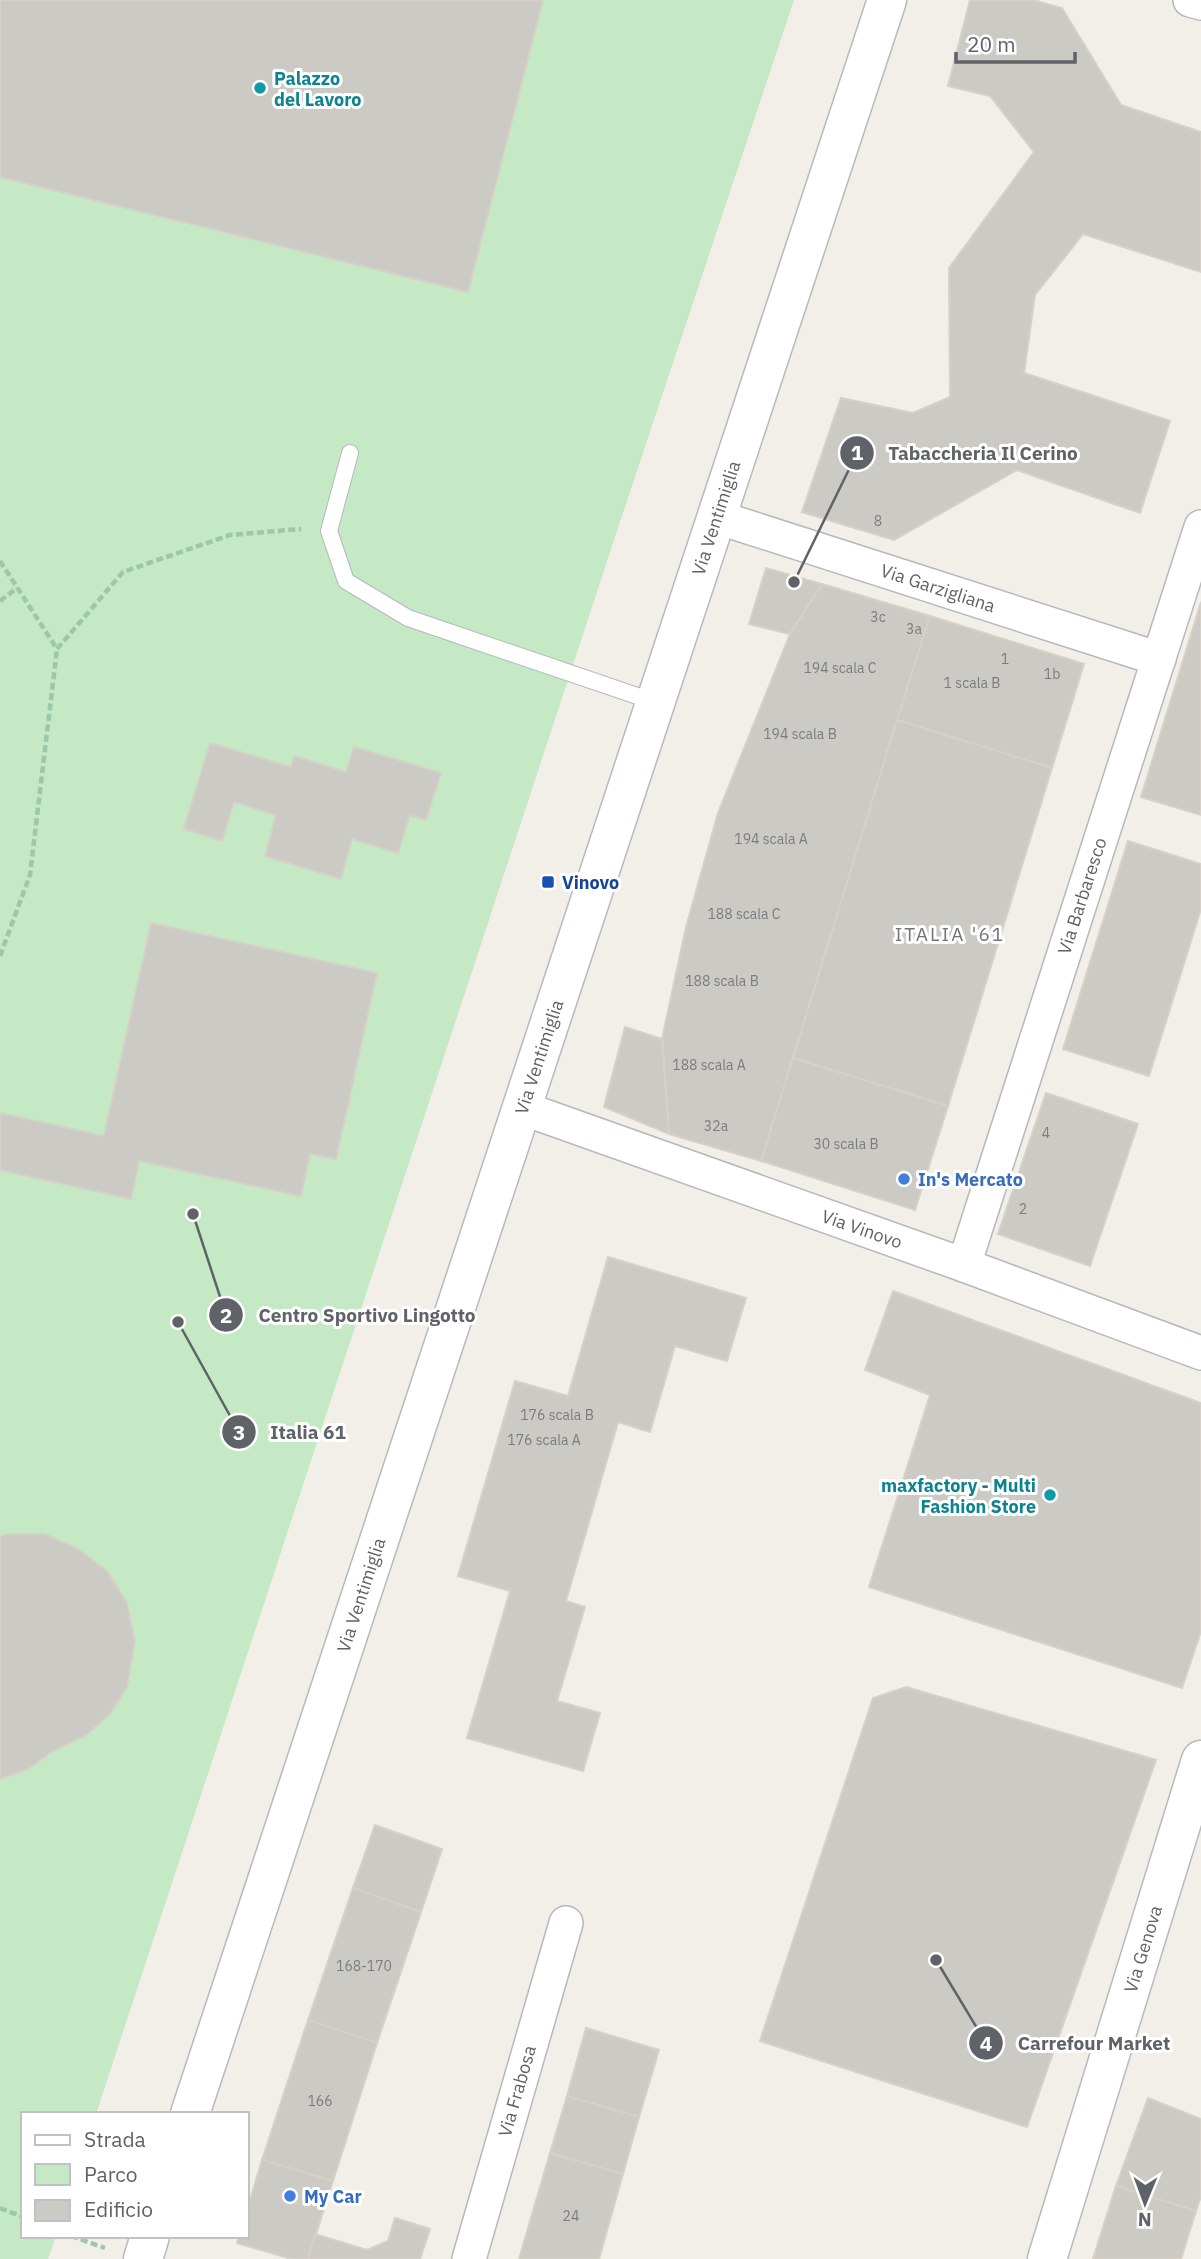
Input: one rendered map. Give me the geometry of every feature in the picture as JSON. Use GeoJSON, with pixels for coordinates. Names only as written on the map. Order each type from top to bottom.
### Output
{"type":"FeatureCollection","features":[{"type":"Feature","properties":{"kind":"street","name":"Via Ventimiglia"},"geometry":{"type":"LineString","coordinates":[[191,2112],[887,0]]}},
{"type":"Feature","properties":{"kind":"street"},"geometry":{"type":"LineString","coordinates":[[1190,0],[1201,3]]}},
{"type":"Feature","properties":{"kind":"street","name":"Via Garzigliana"},"geometry":{"type":"LineString","coordinates":[[717,517],[1159,659]]}},
{"type":"Feature","properties":{"kind":"street","name":"Via Barbaresco"},"geometry":{"type":"LineString","coordinates":[[964,1265],[1201,527]]}},
{"type":"Feature","properties":{"kind":"street","name":"Via Vinovo"},"geometry":{"type":"LineString","coordinates":[[522,1108],[964,1265],[1201,1353]]}},
{"type":"Feature","properties":{"kind":"street","name":"Via Genova"},"geometry":{"type":"LineString","coordinates":[[1048,2259],[1201,1760]]}},
{"type":"Feature","properties":{"kind":"street","name":"Via Frabosa"},"geometry":{"type":"LineString","coordinates":[[469,2259],[566,1923]]}},
{"type":"Feature","properties":{"kind":"street"},"geometry":{"type":"LineString","coordinates":[[143,2259],[149,2238]]}},
{"type":"Feature","properties":{"kind":"lane"},"geometry":{"type":"LineString","coordinates":[[350,453],[329,531],[346,581],[408,618],[656,702]]}},
{"type":"Feature","properties":{"kind":"path"},"geometry":{"type":"LineString","coordinates":[[0,956],[30,875],[57,649],[123,572],[230,535],[306,529],[329,531]]}},
{"type":"Feature","properties":{"kind":"path"},"geometry":{"type":"LineString","coordinates":[[0,561],[57,649]]}},
{"type":"Feature","properties":{"kind":"path"},"geometry":{"type":"LineString","coordinates":[[0,601],[17,588]]}},
{"type":"Feature","properties":{"kind":"path"},"geometry":{"type":"LineString","coordinates":[[0,2208],[21,2216]]}},
{"type":"Feature","properties":{"kind":"green space"},"geometry":{"type":"Polygon","coordinates":[[[0,0],[794,0],[97,2112],[21,2112],[21,2238],[55,2238],[48,2259],[0,2259],[0,0]]]}},
{"type":"Feature","properties":{"kind":"building","name":"Palazzo del Lavoro"},"geometry":{"type":"Polygon","coordinates":[[[0,0],[543,0],[468,292],[0,177],[0,0]]]}},
{"type":"Feature","properties":{"kind":"building"},"geometry":{"type":"Polygon","coordinates":[[[970,0],[1033,0],[1062,8],[1121,105],[1201,132],[1201,272],[1083,234],[1035,295],[1024,373],[1170,421],[1140,513],[1017,470],[894,540],[802,512],[841,398],[913,413],[950,397],[949,268],[1034,152],[990,96],[948,86],[970,0]]]}},
{"type":"Feature","properties":{"kind":"building"},"geometry":{"type":"Polygon","coordinates":[[[766,568],[822,584],[790,634],[749,624],[766,568]]]}},
{"type":"Feature","properties":{"kind":"building"},"geometry":{"type":"Polygon","coordinates":[[[822,584],[930,616],[761,1161],[669,1134],[662,1039],[686,927],[718,813],[790,634],[822,584]]]}},
{"type":"Feature","properties":{"kind":"building"},"geometry":{"type":"Polygon","coordinates":[[[1201,602],[1201,815],[1141,797],[1201,602]]]}},
{"type":"Feature","properties":{"kind":"building"},"geometry":{"type":"Polygon","coordinates":[[[930,616],[1084,664],[1052,768],[897,720],[930,616]]]}},
{"type":"Feature","properties":{"kind":"building"},"geometry":{"type":"Polygon","coordinates":[[[897,720],[1052,768],[948,1106],[793,1058],[897,720]]]}},
{"type":"Feature","properties":{"kind":"building"},"geometry":{"type":"Polygon","coordinates":[[[210,743],[291,767],[294,756],[346,772],[354,747],[441,773],[426,820],[410,815],[398,853],[352,839],[341,879],[265,856],[276,815],[234,802],[222,841],[184,829],[210,743]]]}},
{"type":"Feature","properties":{"kind":"building"},"geometry":{"type":"Polygon","coordinates":[[[1128,841],[1201,864],[1201,909],[1149,1076],[1063,1049],[1128,841]]]}},
{"type":"Feature","properties":{"kind":"building"},"geometry":{"type":"Polygon","coordinates":[[[151,923],[377,973],[336,1159],[310,1154],[301,1196],[139,1161],[131,1199],[0,1170],[0,1113],[104,1136],[151,923]]]}},
{"type":"Feature","properties":{"kind":"building"},"geometry":{"type":"Polygon","coordinates":[[[625,1027],[662,1039],[669,1134],[604,1107],[625,1027]]]}},
{"type":"Feature","properties":{"kind":"building"},"geometry":{"type":"Polygon","coordinates":[[[793,1058],[948,1106],[915,1210],[761,1161],[793,1058]]]}},
{"type":"Feature","properties":{"kind":"building"},"geometry":{"type":"Polygon","coordinates":[[[1046,1093],[1138,1124],[1090,1266],[998,1234],[1046,1093]]]}},
{"type":"Feature","properties":{"kind":"building"},"geometry":{"type":"Polygon","coordinates":[[[608,1257],[746,1298],[727,1361],[675,1346],[650,1432],[618,1422],[566,1601],[585,1607],[557,1701],[600,1713],[583,1771],[467,1738],[510,1591],[458,1576],[515,1381],[568,1396],[608,1257]]]}},
{"type":"Feature","properties":{"kind":"building","name":"maxfactory - Multi Fashion Store"},"geometry":{"type":"Polygon","coordinates":[[[893,1291],[1201,1403],[1201,1631],[1182,1688],[869,1587],[930,1395],[865,1370],[893,1291]]]}},
{"type":"Feature","properties":{"kind":"building"},"geometry":{"type":"Polygon","coordinates":[[[7,1534],[45,1534],[78,1549],[108,1572],[127,1603],[135,1642],[127,1687],[110,1714],[85,1736],[53,1751],[28,1769],[0,1779],[0,1537],[7,1534]]]}},
{"type":"Feature","properties":{"kind":"building"},"geometry":{"type":"Polygon","coordinates":[[[906,1687],[1156,1760],[1027,2127],[760,2041],[873,1698],[906,1687]]]}},
{"type":"Feature","properties":{"kind":"building"},"geometry":{"type":"Polygon","coordinates":[[[375,1825],[442,1849],[421,1912],[353,1888],[375,1825]]]}},
{"type":"Feature","properties":{"kind":"building"},"geometry":{"type":"Polygon","coordinates":[[[353,1888],[421,1912],[377,2043],[308,2020],[353,1888]]]}},
{"type":"Feature","properties":{"kind":"building"},"geometry":{"type":"Polygon","coordinates":[[[308,2020],[377,2043],[333,2181],[262,2160],[308,2020]]]}},
{"type":"Feature","properties":{"kind":"building"},"geometry":{"type":"Polygon","coordinates":[[[586,2028],[659,2050],[639,2117],[567,2096],[586,2028]]]}},
{"type":"Feature","properties":{"kind":"building"},"geometry":{"type":"Polygon","coordinates":[[[567,2096],[639,2117],[623,2174],[550,2153],[567,2096]]]}},
{"type":"Feature","properties":{"kind":"building"},"geometry":{"type":"Polygon","coordinates":[[[1148,2098],[1201,2119],[1201,2196],[1196,2211],[1116,2186],[1148,2098]]]}},
{"type":"Feature","properties":{"kind":"building"},"geometry":{"type":"Polygon","coordinates":[[[550,2153],[623,2174],[599,2259],[519,2259],[550,2153]]]}},
{"type":"Feature","properties":{"kind":"building","name":"My Car"},"geometry":{"type":"Polygon","coordinates":[[[262,2160],[333,2181],[308,2259],[291,2259],[237,2243],[238,2238],[248,2238],[248,2207],[262,2160]]]}},
{"type":"Feature","properties":{"kind":"building"},"geometry":{"type":"Polygon","coordinates":[[[1116,2186],[1196,2211],[1181,2259],[1093,2259],[1116,2186]]]}},
{"type":"Feature","properties":{"kind":"building"},"geometry":{"type":"Polygon","coordinates":[[[395,2218],[430,2229],[420,2259],[308,2259],[315,2234],[367,2250],[388,2241],[395,2218]]]}},
{"type":"Feature","properties":{"kind":"place","name":"Palazzo del Lavoro"},"geometry":{"type":"Point","coordinates":[260,88]}},
{"type":"Feature","properties":{"kind":"place","name":"Tabaccheria Il Cerino"},"geometry":{"type":"Point","coordinates":[794,582]}},
{"type":"Feature","properties":{"kind":"place","name":"Vinovo"},"geometry":{"type":"Point","coordinates":[548,882]}},
{"type":"Feature","properties":{"kind":"place","name":"In's Mercato"},"geometry":{"type":"Point","coordinates":[904,1179]}},
{"type":"Feature","properties":{"kind":"place","name":"Centro Sportivo Lingotto"},"geometry":{"type":"Point","coordinates":[193,1214]}},
{"type":"Feature","properties":{"kind":"place","name":"Italia 61"},"geometry":{"type":"Point","coordinates":[178,1322]}},
{"type":"Feature","properties":{"kind":"place","name":"maxfactory - Multi Fashion Store"},"geometry":{"type":"Point","coordinates":[1050,1495]}},
{"type":"Feature","properties":{"kind":"place","name":"Carrefour Market"},"geometry":{"type":"Point","coordinates":[936,1960]}},
{"type":"Feature","properties":{"kind":"place","name":"My Car"},"geometry":{"type":"Point","coordinates":[290,2196]}},
{"type":"Feature","properties":{"kind":"district","name":"ITALIA '61"},"geometry":{"type":"Point","coordinates":[950,934]}}]}
